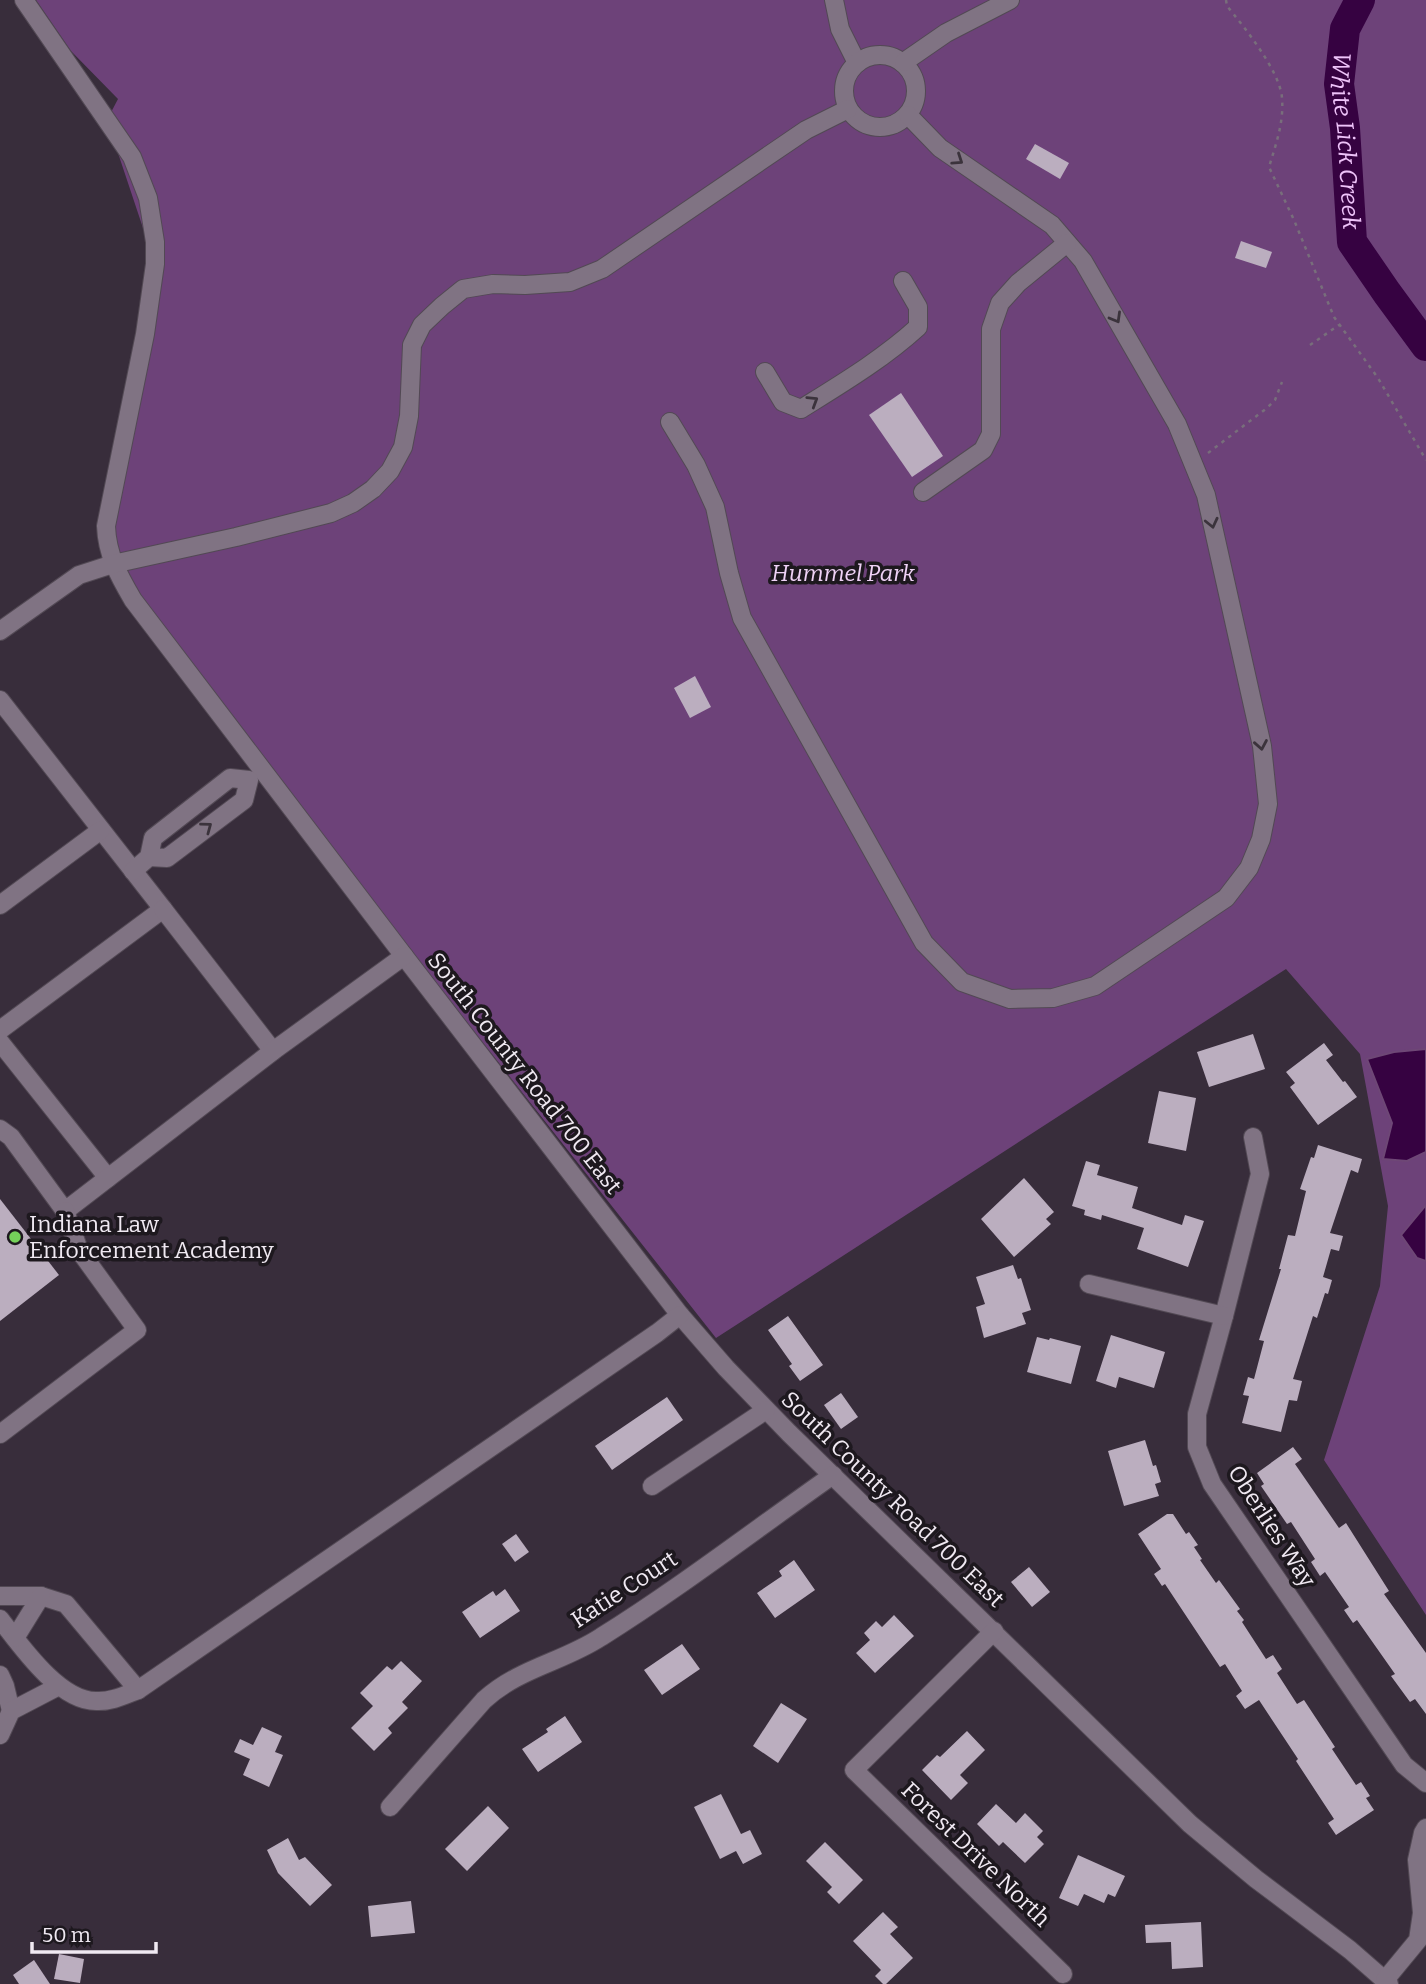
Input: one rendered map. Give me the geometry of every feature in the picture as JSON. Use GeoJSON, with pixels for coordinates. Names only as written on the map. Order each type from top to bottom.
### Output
{"type":"FeatureCollection","features":[{"type":"Feature","properties":{"kind":"street","name":"South County Road 700 East"},"geometry":{"type":"LineString","coordinates":[[24,0],[132,157],[148,198],[152,220],[155,242],[153,281],[145,334],[106,519],[106,541],[113,564],[133,600],[256,775],[404,956],[680,1314],[726,1368],[1190,1824],[1387,1982]]}},
{"type":"Feature","properties":{"kind":"street"},"geometry":{"type":"LineString","coordinates":[[834,0],[840,29],[857,63]]}},
{"type":"Feature","properties":{"kind":"street"},"geometry":{"type":"LineString","coordinates":[[904,62],[946,33],[1010,0]]}},
{"type":"Feature","properties":{"kind":"street"},"geometry":{"type":"LineString","coordinates":[[880,54],[893,56],[904,62],[912,72],[917,94],[908,115],[888,127],[876,127],[855,118],[844,97],[844,84],[857,63],[868,56],[880,54]]}},
{"type":"Feature","properties":{"kind":"street"},"geometry":{"type":"LineString","coordinates":[[0,631],[79,575],[113,564],[331,513],[353,503],[373,489],[390,471],[403,447],[409,416],[412,345],[422,325],[463,289],[493,284],[570,282],[602,268],[806,130],[848,108]]}},
{"type":"Feature","properties":{"kind":"street"},"geometry":{"type":"LineString","coordinates":[[673,427],[696,465],[715,507],[742,618],[923,943],[962,982],[1010,999],[1054,999],[1095,986],[1226,898],[1249,868],[1261,839],[1268,804],[1262,746],[1206,495],[1177,424],[1083,261],[1052,225],[940,148],[908,115]]}},
{"type":"Feature","properties":{"kind":"street"},"geometry":{"type":"LineString","coordinates":[[923,492],[983,450],[991,433],[991,329],[1000,303],[1018,284],[1068,243]]}},
{"type":"Feature","properties":{"kind":"street"},"geometry":{"type":"LineString","coordinates":[[765,372],[783,402],[801,409],[847,380],[918,327],[918,307],[903,281]]}},
{"type":"Feature","properties":{"kind":"street"},"geometry":{"type":"LineString","coordinates":[[0,700],[273,1051]]}},
{"type":"Feature","properties":{"kind":"street"},"geometry":{"type":"LineString","coordinates":[[149,858],[153,838],[230,778],[256,775]]}},
{"type":"Feature","properties":{"kind":"street"},"geometry":{"type":"LineString","coordinates":[[133,871],[149,858],[167,858],[244,800],[256,775]]}},
{"type":"Feature","properties":{"kind":"street"},"geometry":{"type":"LineString","coordinates":[[0,905],[101,830]]}},
{"type":"Feature","properties":{"kind":"street"},"geometry":{"type":"LineString","coordinates":[[0,1030],[163,909]]}},
{"type":"Feature","properties":{"kind":"street"},"geometry":{"type":"LineString","coordinates":[[65,1211],[273,1051],[404,956]]}},
{"type":"Feature","properties":{"kind":"street"},"geometry":{"type":"LineString","coordinates":[[0,1042],[108,1178]]}},
{"type":"Feature","properties":{"kind":"street"},"geometry":{"type":"LineString","coordinates":[[0,1129],[12,1137],[65,1211],[79,1250],[137,1330],[0,1434]]}},
{"type":"Feature","properties":{"kind":"street","name":"Oberlies Way"},"geometry":{"type":"LineString","coordinates":[[1253,1137],[1260,1174],[1196,1415],[1197,1447],[1212,1484],[1404,1765],[1426,1783]]}},
{"type":"Feature","properties":{"kind":"street"},"geometry":{"type":"LineString","coordinates":[[1089,1284],[1224,1316]]}},
{"type":"Feature","properties":{"kind":"street"},"geometry":{"type":"LineString","coordinates":[[0,1619],[40,1669],[58,1686],[95,1702],[118,1698],[138,1690],[657,1333],[680,1314]]}},
{"type":"Feature","properties":{"kind":"street"},"geometry":{"type":"LineString","coordinates":[[652,1486],[766,1410]]}},
{"type":"Feature","properties":{"kind":"street","name":"Katie Court"},"geometry":{"type":"LineString","coordinates":[[390,1807],[498,1687],[516,1676],[598,1640],[833,1475]]}},
{"type":"Feature","properties":{"kind":"street"},"geometry":{"type":"LineString","coordinates":[[0,1596],[41,1597],[66,1604],[138,1690]]}},
{"type":"Feature","properties":{"kind":"street"},"geometry":{"type":"LineString","coordinates":[[15,1639],[41,1597]]}},
{"type":"Feature","properties":{"kind":"street","name":"Forest Drive North"},"geometry":{"type":"LineString","coordinates":[[994,1631],[854,1770],[1063,1974]]}},
{"type":"Feature","properties":{"kind":"street"},"geometry":{"type":"LineString","coordinates":[[0,1675],[11,1711]]}},
{"type":"Feature","properties":{"kind":"street"},"geometry":{"type":"LineString","coordinates":[[0,1735],[11,1711],[58,1686]]}},
{"type":"Feature","properties":{"kind":"street"},"geometry":{"type":"LineString","coordinates":[[1387,1982],[1418,1940],[1422,1913],[1417,1860],[1426,1828]]}},
{"type":"Feature","properties":{"kind":"path"},"geometry":{"type":"LineString","coordinates":[[1226,0],[1227,6],[1269,63],[1282,96],[1281,128],[1269,167],[1334,317],[1378,378],[1426,460]]}},
{"type":"Feature","properties":{"kind":"path"},"geometry":{"type":"LineString","coordinates":[[1310,345],[1339,325]]}},
{"type":"Feature","properties":{"kind":"path"},"geometry":{"type":"LineString","coordinates":[[1192,462],[1230,438],[1267,408],[1275,400],[1282,382]]}},
{"type":"Feature","properties":{"kind":"green space","name":"Hummel Park"},"geometry":{"type":"Polygon","coordinates":[[[36,0],[1426,0],[1426,1615],[1324,1460],[1380,1286],[1388,1206],[1360,1054],[1286,969],[716,1338],[155,627],[119,558],[111,498],[155,264],[107,120],[118,99],[71,51],[36,0]]]}},
{"type":"Feature","properties":{"kind":"shaded area"},"geometry":{"type":"Polygon","coordinates":[[[1426,1049],[1426,1152],[1407,1161],[1383,1159],[1392,1123],[1367,1059],[1394,1052],[1426,1049]]]}},
{"type":"Feature","properties":{"kind":"shaded area"},"geometry":{"type":"Polygon","coordinates":[[[1426,1205],[1426,1261],[1417,1258],[1401,1235],[1426,1205]]]}},
{"type":"Feature","properties":{"kind":"building"},"geometry":{"type":"Polygon","coordinates":[[[1035,144],[1069,163],[1060,179],[1026,159],[1035,144]]]}},
{"type":"Feature","properties":{"kind":"building"},"geometry":{"type":"Polygon","coordinates":[[[1241,241],[1272,252],[1266,268],[1235,258],[1241,241]]]}},
{"type":"Feature","properties":{"kind":"building"},"geometry":{"type":"Polygon","coordinates":[[[901,393],[943,456],[912,477],[869,415],[901,393]]]}},
{"type":"Feature","properties":{"kind":"building"},"geometry":{"type":"Polygon","coordinates":[[[695,676],[711,707],[690,718],[674,688],[695,676]]]}},
{"type":"Feature","properties":{"kind":"building"},"geometry":{"type":"Polygon","coordinates":[[[1253,1034],[1265,1069],[1209,1087],[1197,1052],[1253,1034]]]}},
{"type":"Feature","properties":{"kind":"building"},"geometry":{"type":"Polygon","coordinates":[[[1324,1043],[1333,1055],[1326,1060],[1357,1097],[1318,1125],[1290,1087],[1295,1083],[1286,1072],[1324,1043]]]}},
{"type":"Feature","properties":{"kind":"building"},"geometry":{"type":"Polygon","coordinates":[[[1159,1091],[1196,1098],[1186,1151],[1148,1143],[1159,1091]]]}},
{"type":"Feature","properties":{"kind":"building"},"geometry":{"type":"Polygon","coordinates":[[[1318,1145],[1362,1159],[1358,1173],[1351,1170],[1330,1233],[1343,1236],[1339,1251],[1331,1249],[1323,1277],[1332,1280],[1317,1318],[1313,1316],[1293,1379],[1302,1381],[1297,1401],[1289,1400],[1281,1432],[1242,1423],[1249,1396],[1243,1395],[1248,1377],[1254,1379],[1264,1341],[1259,1340],[1281,1269],[1288,1235],[1295,1236],[1306,1191],[1300,1189],[1318,1145]]]}},
{"type":"Feature","properties":{"kind":"building"},"geometry":{"type":"Polygon","coordinates":[[[1086,1161],[1100,1165],[1097,1175],[1138,1187],[1132,1208],[1182,1225],[1185,1215],[1204,1221],[1188,1267],[1137,1249],[1144,1228],[1102,1215],[1101,1220],[1084,1215],[1085,1210],[1072,1206],[1086,1161]]]}},
{"type":"Feature","properties":{"kind":"building"},"geometry":{"type":"Polygon","coordinates":[[[1024,1178],[1054,1212],[1046,1219],[1051,1224],[1014,1257],[981,1219],[1024,1178]]]}},
{"type":"Feature","properties":{"kind":"building","name":"Indiana Law Enforcement Academy"},"geometry":{"type":"Polygon","coordinates":[[[0,1199],[59,1275],[0,1321],[0,1199]]]}},
{"type":"Feature","properties":{"kind":"building"},"geometry":{"type":"Polygon","coordinates":[[[1013,1265],[1018,1279],[1021,1278],[1031,1310],[1022,1313],[1026,1324],[984,1338],[976,1307],[985,1304],[976,1277],[1013,1265]]]}},
{"type":"Feature","properties":{"kind":"building"},"geometry":{"type":"Polygon","coordinates":[[[788,1316],[823,1365],[800,1381],[789,1366],[792,1364],[768,1330],[788,1316]]]}},
{"type":"Feature","properties":{"kind":"building"},"geometry":{"type":"Polygon","coordinates":[[[1111,1335],[1165,1352],[1154,1388],[1119,1377],[1116,1388],[1096,1381],[1111,1335]]]}},
{"type":"Feature","properties":{"kind":"building"},"geometry":{"type":"Polygon","coordinates":[[[1037,1337],[1081,1346],[1071,1384],[1027,1372],[1037,1337]]]}},
{"type":"Feature","properties":{"kind":"building"},"geometry":{"type":"Polygon","coordinates":[[[841,1393],[858,1417],[841,1429],[824,1405],[841,1393]]]}},
{"type":"Feature","properties":{"kind":"building"},"geometry":{"type":"Polygon","coordinates":[[[667,1397],[683,1420],[612,1470],[595,1446],[667,1397]]]}},
{"type":"Feature","properties":{"kind":"building"},"geometry":{"type":"Polygon","coordinates":[[[1145,1440],[1161,1482],[1155,1484],[1159,1496],[1124,1506],[1108,1451],[1145,1440]]]}},
{"type":"Feature","properties":{"kind":"building"},"geometry":{"type":"Polygon","coordinates":[[[1293,1447],[1302,1459],[1295,1464],[1339,1528],[1346,1523],[1389,1591],[1384,1594],[1426,1653],[1426,1714],[1415,1699],[1410,1702],[1391,1676],[1395,1674],[1357,1620],[1353,1623],[1344,1610],[1349,1607],[1325,1572],[1320,1576],[1311,1562],[1315,1559],[1291,1522],[1287,1524],[1261,1486],[1264,1484],[1257,1473],[1293,1447]]]}},
{"type":"Feature","properties":{"kind":"building"},"geometry":{"type":"Polygon","coordinates":[[[1167,1514],[1173,1514],[1186,1534],[1189,1532],[1198,1545],[1194,1547],[1202,1559],[1200,1560],[1216,1583],[1219,1580],[1240,1609],[1237,1611],[1244,1620],[1242,1622],[1266,1659],[1273,1655],[1282,1669],[1277,1673],[1297,1704],[1304,1700],[1356,1785],[1361,1782],[1370,1796],[1366,1798],[1374,1810],[1336,1835],[1328,1823],[1334,1819],[1259,1700],[1245,1709],[1236,1696],[1242,1691],[1225,1664],[1220,1667],[1165,1584],[1162,1586],[1154,1574],[1161,1569],[1138,1534],[1167,1514]]]}},
{"type":"Feature","properties":{"kind":"building"},"geometry":{"type":"Polygon","coordinates":[[[516,1534],[529,1552],[515,1562],[502,1544],[516,1534]]]}},
{"type":"Feature","properties":{"kind":"building"},"geometry":{"type":"Polygon","coordinates":[[[794,1560],[815,1590],[775,1618],[757,1593],[782,1576],[779,1571],[794,1560]]]}},
{"type":"Feature","properties":{"kind":"building"},"geometry":{"type":"Polygon","coordinates":[[[1029,1567],[1050,1592],[1032,1607],[1011,1582],[1029,1567]]]}},
{"type":"Feature","properties":{"kind":"building"},"geometry":{"type":"Polygon","coordinates":[[[505,1589],[520,1611],[480,1638],[462,1612],[493,1591],[496,1596],[505,1589]]]}},
{"type":"Feature","properties":{"kind":"building"},"geometry":{"type":"Polygon","coordinates":[[[894,1615],[914,1636],[875,1673],[856,1653],[870,1640],[864,1633],[876,1621],[882,1627],[894,1615]]]}},
{"type":"Feature","properties":{"kind":"building"},"geometry":{"type":"Polygon","coordinates":[[[682,1644],[700,1669],[662,1695],[644,1670],[682,1644]]]}},
{"type":"Feature","properties":{"kind":"building"},"geometry":{"type":"Polygon","coordinates":[[[401,1661],[422,1681],[402,1702],[408,1708],[388,1728],[392,1733],[374,1751],[351,1728],[373,1706],[360,1693],[387,1666],[392,1670],[401,1661]]]}},
{"type":"Feature","properties":{"kind":"building"},"geometry":{"type":"Polygon","coordinates":[[[781,1703],[807,1719],[778,1763],[753,1746],[781,1703]]]}},
{"type":"Feature","properties":{"kind":"building"},"geometry":{"type":"Polygon","coordinates":[[[565,1716],[582,1742],[538,1772],[522,1749],[548,1732],[546,1729],[565,1716]]]}},
{"type":"Feature","properties":{"kind":"building"},"geometry":{"type":"Polygon","coordinates":[[[262,1727],[282,1736],[275,1752],[283,1755],[269,1787],[243,1775],[250,1759],[234,1752],[240,1739],[253,1745],[262,1727]]]}},
{"type":"Feature","properties":{"kind":"building"},"geometry":{"type":"Polygon","coordinates":[[[967,1731],[985,1750],[960,1775],[968,1783],[951,1800],[922,1770],[967,1731]]]}},
{"type":"Feature","properties":{"kind":"building"},"geometry":{"type":"Polygon","coordinates":[[[721,1794],[741,1834],[750,1830],[762,1854],[743,1864],[736,1851],[720,1859],[694,1807],[721,1794]]]}},
{"type":"Feature","properties":{"kind":"building"},"geometry":{"type":"Polygon","coordinates":[[[996,1804],[1016,1823],[1025,1813],[1043,1831],[1037,1837],[1044,1844],[1025,1863],[1003,1842],[999,1846],[977,1824],[996,1804]]]}},
{"type":"Feature","properties":{"kind":"building"},"geometry":{"type":"Polygon","coordinates":[[[488,1806],[509,1828],[467,1871],[445,1849],[488,1806]]]}},
{"type":"Feature","properties":{"kind":"building"},"geometry":{"type":"Polygon","coordinates":[[[288,1838],[299,1860],[305,1857],[332,1885],[310,1906],[278,1873],[267,1850],[288,1838]]]}},
{"type":"Feature","properties":{"kind":"building"},"geometry":{"type":"Polygon","coordinates":[[[825,1842],[863,1880],[839,1904],[827,1892],[832,1887],[806,1861],[825,1842]]]}},
{"type":"Feature","properties":{"kind":"building"},"geometry":{"type":"Polygon","coordinates":[[[1078,1855],[1125,1876],[1115,1897],[1108,1894],[1104,1903],[1084,1894],[1078,1906],[1059,1898],[1078,1855]]]}},
{"type":"Feature","properties":{"kind":"building"},"geometry":{"type":"Polygon","coordinates":[[[411,1901],[415,1933],[371,1937],[368,1906],[411,1901]]]}},
{"type":"Feature","properties":{"kind":"building"},"geometry":{"type":"Polygon","coordinates":[[[883,1912],[898,1927],[890,1934],[913,1958],[886,1984],[875,1976],[881,1970],[853,1941],[883,1912]]]}},
{"type":"Feature","properties":{"kind":"building"},"geometry":{"type":"Polygon","coordinates":[[[1201,1922],[1203,1967],[1172,1969],[1171,1942],[1146,1943],[1145,1925],[1201,1922]]]}},
{"type":"Feature","properties":{"kind":"building"},"geometry":{"type":"Polygon","coordinates":[[[59,1954],[84,1959],[80,1983],[54,1979],[59,1954]]]}},
{"type":"Feature","properties":{"kind":"building"},"geometry":{"type":"Polygon","coordinates":[[[34,1960],[50,1984],[19,1984],[13,1975],[34,1960]]]}},
{"type":"Feature","properties":{"kind":"waterway","name":"White Lick Creek"},"geometry":{"type":"LineString","coordinates":[[1360,0],[1345,29],[1339,84],[1345,128],[1352,242],[1426,346]]}},
{"type":"Feature","properties":{"kind":"place","name":"Indiana Law Enforcement Academy"},"geometry":{"type":"Point","coordinates":[15,1237]}}]}
